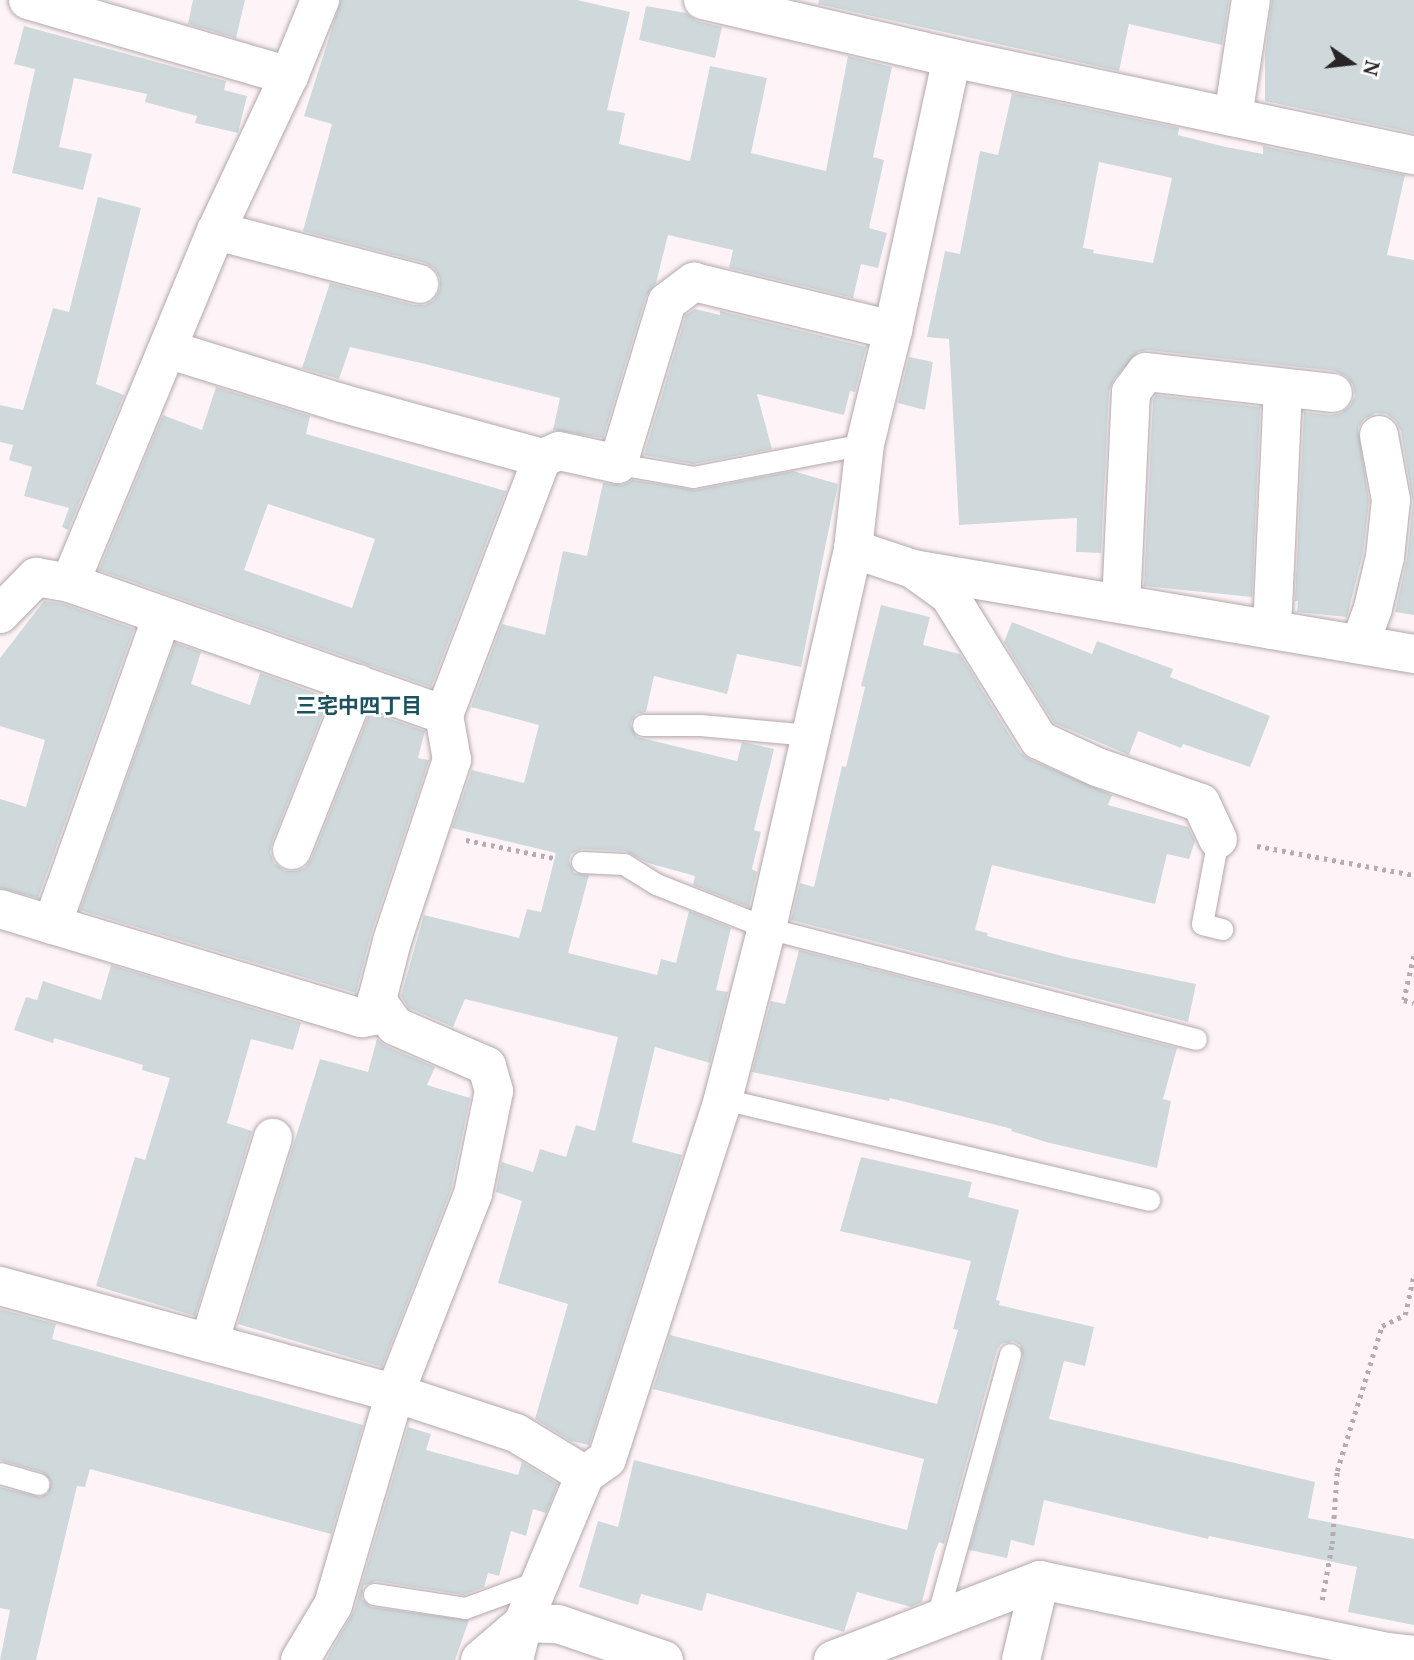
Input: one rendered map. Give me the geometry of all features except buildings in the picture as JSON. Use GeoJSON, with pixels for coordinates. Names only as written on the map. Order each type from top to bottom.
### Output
{"type":"FeatureCollection","features":[{"type":"Feature","properties":{"kind":"street"},"geometry":{"type":"LineString","coordinates":[[28,0],[289,76]]}},
{"type":"Feature","properties":{"kind":"street"},"geometry":{"type":"LineString","coordinates":[[70,583],[170,350],[216,231],[289,76],[320,0]]}},
{"type":"Feature","properties":{"kind":"street"},"geometry":{"type":"LineString","coordinates":[[703,0],[796,10],[952,58],[1414,155]]}},
{"type":"Feature","properties":{"kind":"street"},"geometry":{"type":"LineString","coordinates":[[1233,117],[1251,0]]}},
{"type":"Feature","properties":{"kind":"street"},"geometry":{"type":"LineString","coordinates":[[514,1660],[523,1623],[585,1475],[607,1459],[723,1099],[767,928],[853,549],[865,444],[893,330],[952,58]]}},
{"type":"Feature","properties":{"kind":"street"},"geometry":{"type":"LineString","coordinates":[[216,231],[419,284]]}},
{"type":"Feature","properties":{"kind":"street"},"geometry":{"type":"LineString","coordinates":[[170,350],[341,403],[542,458],[559,451],[618,464],[667,302],[694,282],[893,330]]}},
{"type":"Feature","properties":{"kind":"street"},"geometry":{"type":"LineString","coordinates":[[1121,604],[1131,392],[1146,372],[1333,393]]}},
{"type":"Feature","properties":{"kind":"street"},"geometry":{"type":"LineString","coordinates":[[1272,630],[1283,388]]}},
{"type":"Feature","properties":{"kind":"street"},"geometry":{"type":"LineString","coordinates":[[1360,644],[1373,608],[1385,557],[1391,500],[1379,435]]}},
{"type":"Feature","properties":{"kind":"street"},"geometry":{"type":"LineString","coordinates":[[300,1660],[333,1605],[396,1393],[473,1194],[494,1091],[486,1066],[395,1026],[377,1000],[392,940],[452,760],[444,715],[542,458]]}},
{"type":"Feature","properties":{"kind":"street"},"geometry":{"type":"LineString","coordinates":[[853,549],[913,569],[1414,654]]}},
{"type":"Feature","properties":{"kind":"street"},"geometry":{"type":"LineString","coordinates":[[913,569],[949,595],[1039,740],[1097,767],[1201,803],[1218,839]]}},
{"type":"Feature","properties":{"kind":"street"},"geometry":{"type":"LineString","coordinates":[[0,614],[36,577],[70,583],[444,715]]}},
{"type":"Feature","properties":{"kind":"street"},"geometry":{"type":"LineString","coordinates":[[52,925],[162,616]]}},
{"type":"Feature","properties":{"kind":"street"},"geometry":{"type":"LineString","coordinates":[[292,850],[358,684]]}},
{"type":"Feature","properties":{"kind":"street"},"geometry":{"type":"LineString","coordinates":[[0,909],[362,1018],[387,1014]]}},
{"type":"Feature","properties":{"kind":"street"},"geometry":{"type":"LineString","coordinates":[[209,1343],[274,1138]]}},
{"type":"Feature","properties":{"kind":"street"},"geometry":{"type":"LineString","coordinates":[[0,1286],[396,1393],[516,1433],[585,1475]]}},
{"type":"Feature","properties":{"kind":"street"},"geometry":{"type":"LineString","coordinates":[[1021,1660],[1040,1580]]}},
{"type":"Feature","properties":{"kind":"street"},"geometry":{"type":"LineString","coordinates":[[833,1660],[1040,1580],[1396,1656]]}},
{"type":"Feature","properties":{"kind":"street"},"geometry":{"type":"LineString","coordinates":[[480,1660],[523,1623],[558,1624],[664,1660]]}},
{"type":"Feature","properties":{"kind":"lane"},"geometry":{"type":"LineString","coordinates":[[618,464],[693,477],[865,444]]}},
{"type":"Feature","properties":{"kind":"lane"},"geometry":{"type":"LineString","coordinates":[[643,725],[700,725],[810,735]]}},
{"type":"Feature","properties":{"kind":"lane"},"geometry":{"type":"LineString","coordinates":[[1218,839],[1202,924],[1222,929]]}},
{"type":"Feature","properties":{"kind":"lane"},"geometry":{"type":"LineString","coordinates":[[582,862],[624,864],[656,884],[767,928],[1196,1039]]}},
{"type":"Feature","properties":{"kind":"lane"},"geometry":{"type":"LineString","coordinates":[[723,1099],[1149,1200]]}},
{"type":"Feature","properties":{"kind":"lane"},"geometry":{"type":"LineString","coordinates":[[936,1621],[1010,1354]]}},
{"type":"Feature","properties":{"kind":"lane"},"geometry":{"type":"LineString","coordinates":[[0,1473],[38,1484]]}},
{"type":"Feature","properties":{"kind":"lane"},"geometry":{"type":"LineString","coordinates":[[374,1594],[465,1608],[541,1580]]}},
{"type":"Feature","properties":{"kind":"path"},"geometry":{"type":"LineString","coordinates":[[429,831],[521,854],[582,862]]}},
{"type":"Feature","properties":{"kind":"path"},"geometry":{"type":"LineString","coordinates":[[1218,839],[1414,875]]}},
{"type":"Feature","properties":{"kind":"path"},"geometry":{"type":"LineString","coordinates":[[1414,956],[1404,1000],[1414,1003]]}},
{"type":"Feature","properties":{"kind":"path"},"geometry":{"type":"LineString","coordinates":[[1315,1637],[1332,1544],[1337,1471],[1382,1326],[1405,1315],[1414,1274]]}},
{"type":"Feature","properties":{"kind":"district","name":"三宅中四丁目"},"geometry":{"type":"Point","coordinates":[359,705]}}]}
